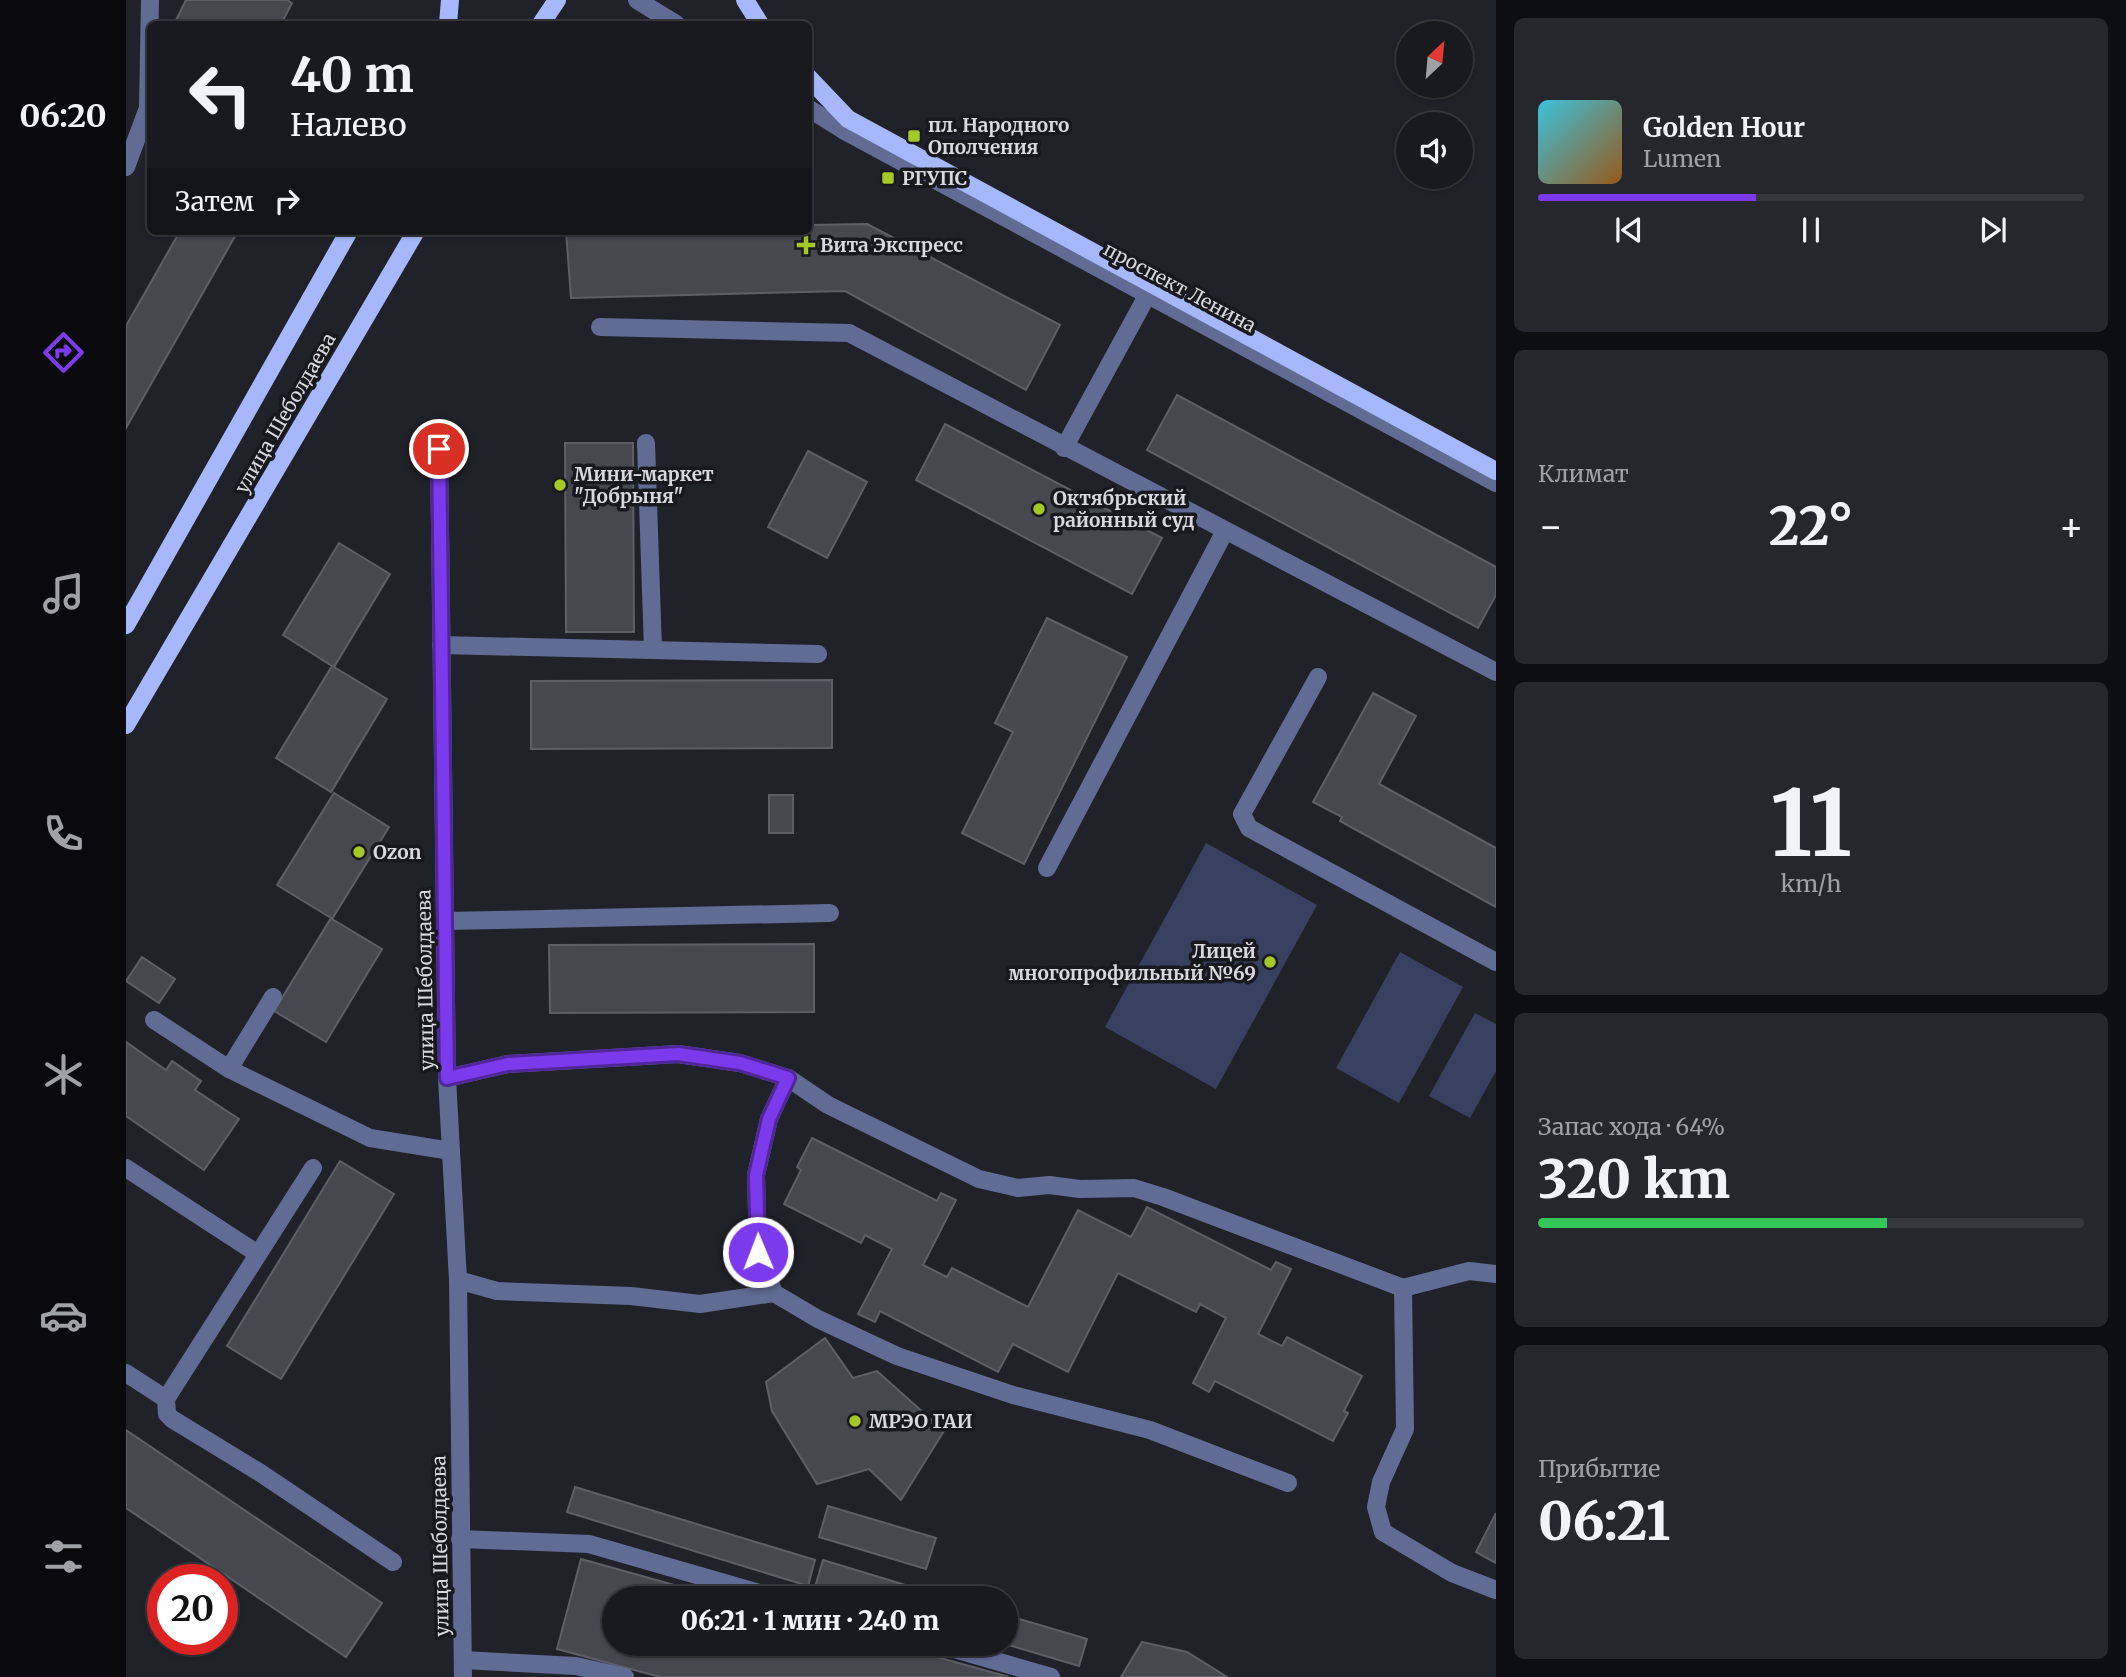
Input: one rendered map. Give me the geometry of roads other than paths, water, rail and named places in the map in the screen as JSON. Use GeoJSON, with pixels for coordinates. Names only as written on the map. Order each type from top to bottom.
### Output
{"type":"FeatureCollection","features":[{"type":"Feature","properties":{"kind":"main road"},"geometry":{"type":"LineString","coordinates":[[449,21],[450,0]]}},
{"type":"Feature","properties":{"kind":"main road"},"geometry":{"type":"LineString","coordinates":[[543,21],[557,0]]}},
{"type":"Feature","properties":{"kind":"main road"},"geometry":{"type":"LineString","coordinates":[[744,0],[758,21]]}},
{"type":"Feature","properties":{"kind":"main road"},"geometry":{"type":"LineString","coordinates":[[812,82],[846,124],[1496,471]]}},
{"type":"Feature","properties":{"kind":"main road","name":"улица Шеболдаева"},"geometry":{"type":"LineString","coordinates":[[126,625],[347,235]]}},
{"type":"Feature","properties":{"kind":"main road","name":"улица Шеболдаева"},"geometry":{"type":"LineString","coordinates":[[126,725],[414,235]]}},
{"type":"Feature","properties":{"kind":"street"},"geometry":{"type":"LineString","coordinates":[[150,0],[150,21]]}},
{"type":"Feature","properties":{"kind":"street"},"geometry":{"type":"LineString","coordinates":[[637,0],[671,21]]}},
{"type":"Feature","properties":{"kind":"street"},"geometry":{"type":"LineString","coordinates":[[812,110],[846,124]]}},
{"type":"Feature","properties":{"kind":"street"},"geometry":{"type":"LineString","coordinates":[[126,166],[147,113]]}},
{"type":"Feature","properties":{"kind":"street"},"geometry":{"type":"LineString","coordinates":[[812,121],[846,124]]}},
{"type":"Feature","properties":{"kind":"street","name":"проспект Ленина"},"geometry":{"type":"LineString","coordinates":[[846,124],[1148,294],[1496,483]]}},
{"type":"Feature","properties":{"kind":"street"},"geometry":{"type":"LineString","coordinates":[[1064,448],[1148,294]]}},
{"type":"Feature","properties":{"kind":"street"},"geometry":{"type":"LineString","coordinates":[[600,327],[849,333],[1496,672]]}},
{"type":"Feature","properties":{"kind":"street"},"geometry":{"type":"LineString","coordinates":[[646,443],[653,650]]}},
{"type":"Feature","properties":{"kind":"street","name":"улица Шеболдаева"},"geometry":{"type":"LineString","coordinates":[[439,449],[447,1078],[458,1280],[463,1669]]}},
{"type":"Feature","properties":{"kind":"street"},"geometry":{"type":"LineString","coordinates":[[1047,867],[1226,531]]}},
{"type":"Feature","properties":{"kind":"street"},"geometry":{"type":"LineString","coordinates":[[441,645],[818,654]]}},
{"type":"Feature","properties":{"kind":"street"},"geometry":{"type":"LineString","coordinates":[[1318,677],[1242,814],[1249,828],[1496,962]]}},
{"type":"Feature","properties":{"kind":"street"},"geometry":{"type":"LineString","coordinates":[[445,921],[830,913]]}},
{"type":"Feature","properties":{"kind":"street"},"geometry":{"type":"LineString","coordinates":[[229,1069],[273,997]]}},
{"type":"Feature","properties":{"kind":"street"},"geometry":{"type":"LineString","coordinates":[[154,1020],[229,1069],[370,1138],[451,1151]]}},
{"type":"Feature","properties":{"kind":"street"},"geometry":{"type":"LineString","coordinates":[[447,1078],[508,1064],[678,1054],[740,1063],[788,1078],[828,1105],[979,1179],[1018,1188],[1049,1185],[1080,1189],[1134,1188],[1403,1288],[1469,1271],[1496,1274]]}},
{"type":"Feature","properties":{"kind":"street"},"geometry":{"type":"LineString","coordinates":[[788,1078],[769,1119],[756,1175],[758,1252],[774,1293],[818,1319],[897,1356],[1013,1395],[1150,1430],[1288,1483]]}},
{"type":"Feature","properties":{"kind":"street"},"geometry":{"type":"LineString","coordinates":[[126,1168],[258,1254]]}},
{"type":"Feature","properties":{"kind":"street"},"geometry":{"type":"LineString","coordinates":[[313,1168],[166,1399],[167,1414],[393,1562]]}},
{"type":"Feature","properties":{"kind":"street"},"geometry":{"type":"LineString","coordinates":[[458,1280],[497,1291],[631,1296],[700,1304],[774,1293]]}},
{"type":"Feature","properties":{"kind":"street"},"geometry":{"type":"LineString","coordinates":[[1403,1288],[1405,1429],[1381,1482],[1376,1507],[1383,1532],[1452,1573],[1496,1590]]}},
{"type":"Feature","properties":{"kind":"street"},"geometry":{"type":"LineString","coordinates":[[126,1373],[166,1399]]}},
{"type":"Feature","properties":{"kind":"street"},"geometry":{"type":"LineString","coordinates":[[460,1539],[589,1544],[735,1586]]}},
{"type":"Feature","properties":{"kind":"street"},"geometry":{"type":"LineString","coordinates":[[979,1656],[1051,1677]]}},
{"type":"Feature","properties":{"kind":"street"},"geometry":{"type":"LineString","coordinates":[[463,1669],[576,1666],[625,1677]]}},
{"type":"Feature","properties":{"kind":"place","name":"пл. Народного Ополчения"},"geometry":{"type":"Point","coordinates":[914,136]}},
{"type":"Feature","properties":{"kind":"place","name":"РГУПС"},"geometry":{"type":"Point","coordinates":[888,178]}},
{"type":"Feature","properties":{"kind":"place","name":"Вита Экспресс"},"geometry":{"type":"Point","coordinates":[806,245]}},
{"type":"Feature","properties":{"kind":"place","name":"Мини-маркет \"Добрыня\""},"geometry":{"type":"Point","coordinates":[560,485]}},
{"type":"Feature","properties":{"kind":"place","name":"Октябрьский районный суд"},"geometry":{"type":"Point","coordinates":[1039,509]}},
{"type":"Feature","properties":{"kind":"place","name":"Ozon"},"geometry":{"type":"Point","coordinates":[359,852]}},
{"type":"Feature","properties":{"kind":"place","name":"Лицей многопрофильный №69"},"geometry":{"type":"Point","coordinates":[1270,962]}},
{"type":"Feature","properties":{"kind":"place","name":"МРЭО ГАИ"},"geometry":{"type":"Point","coordinates":[855,1421]}}]}
